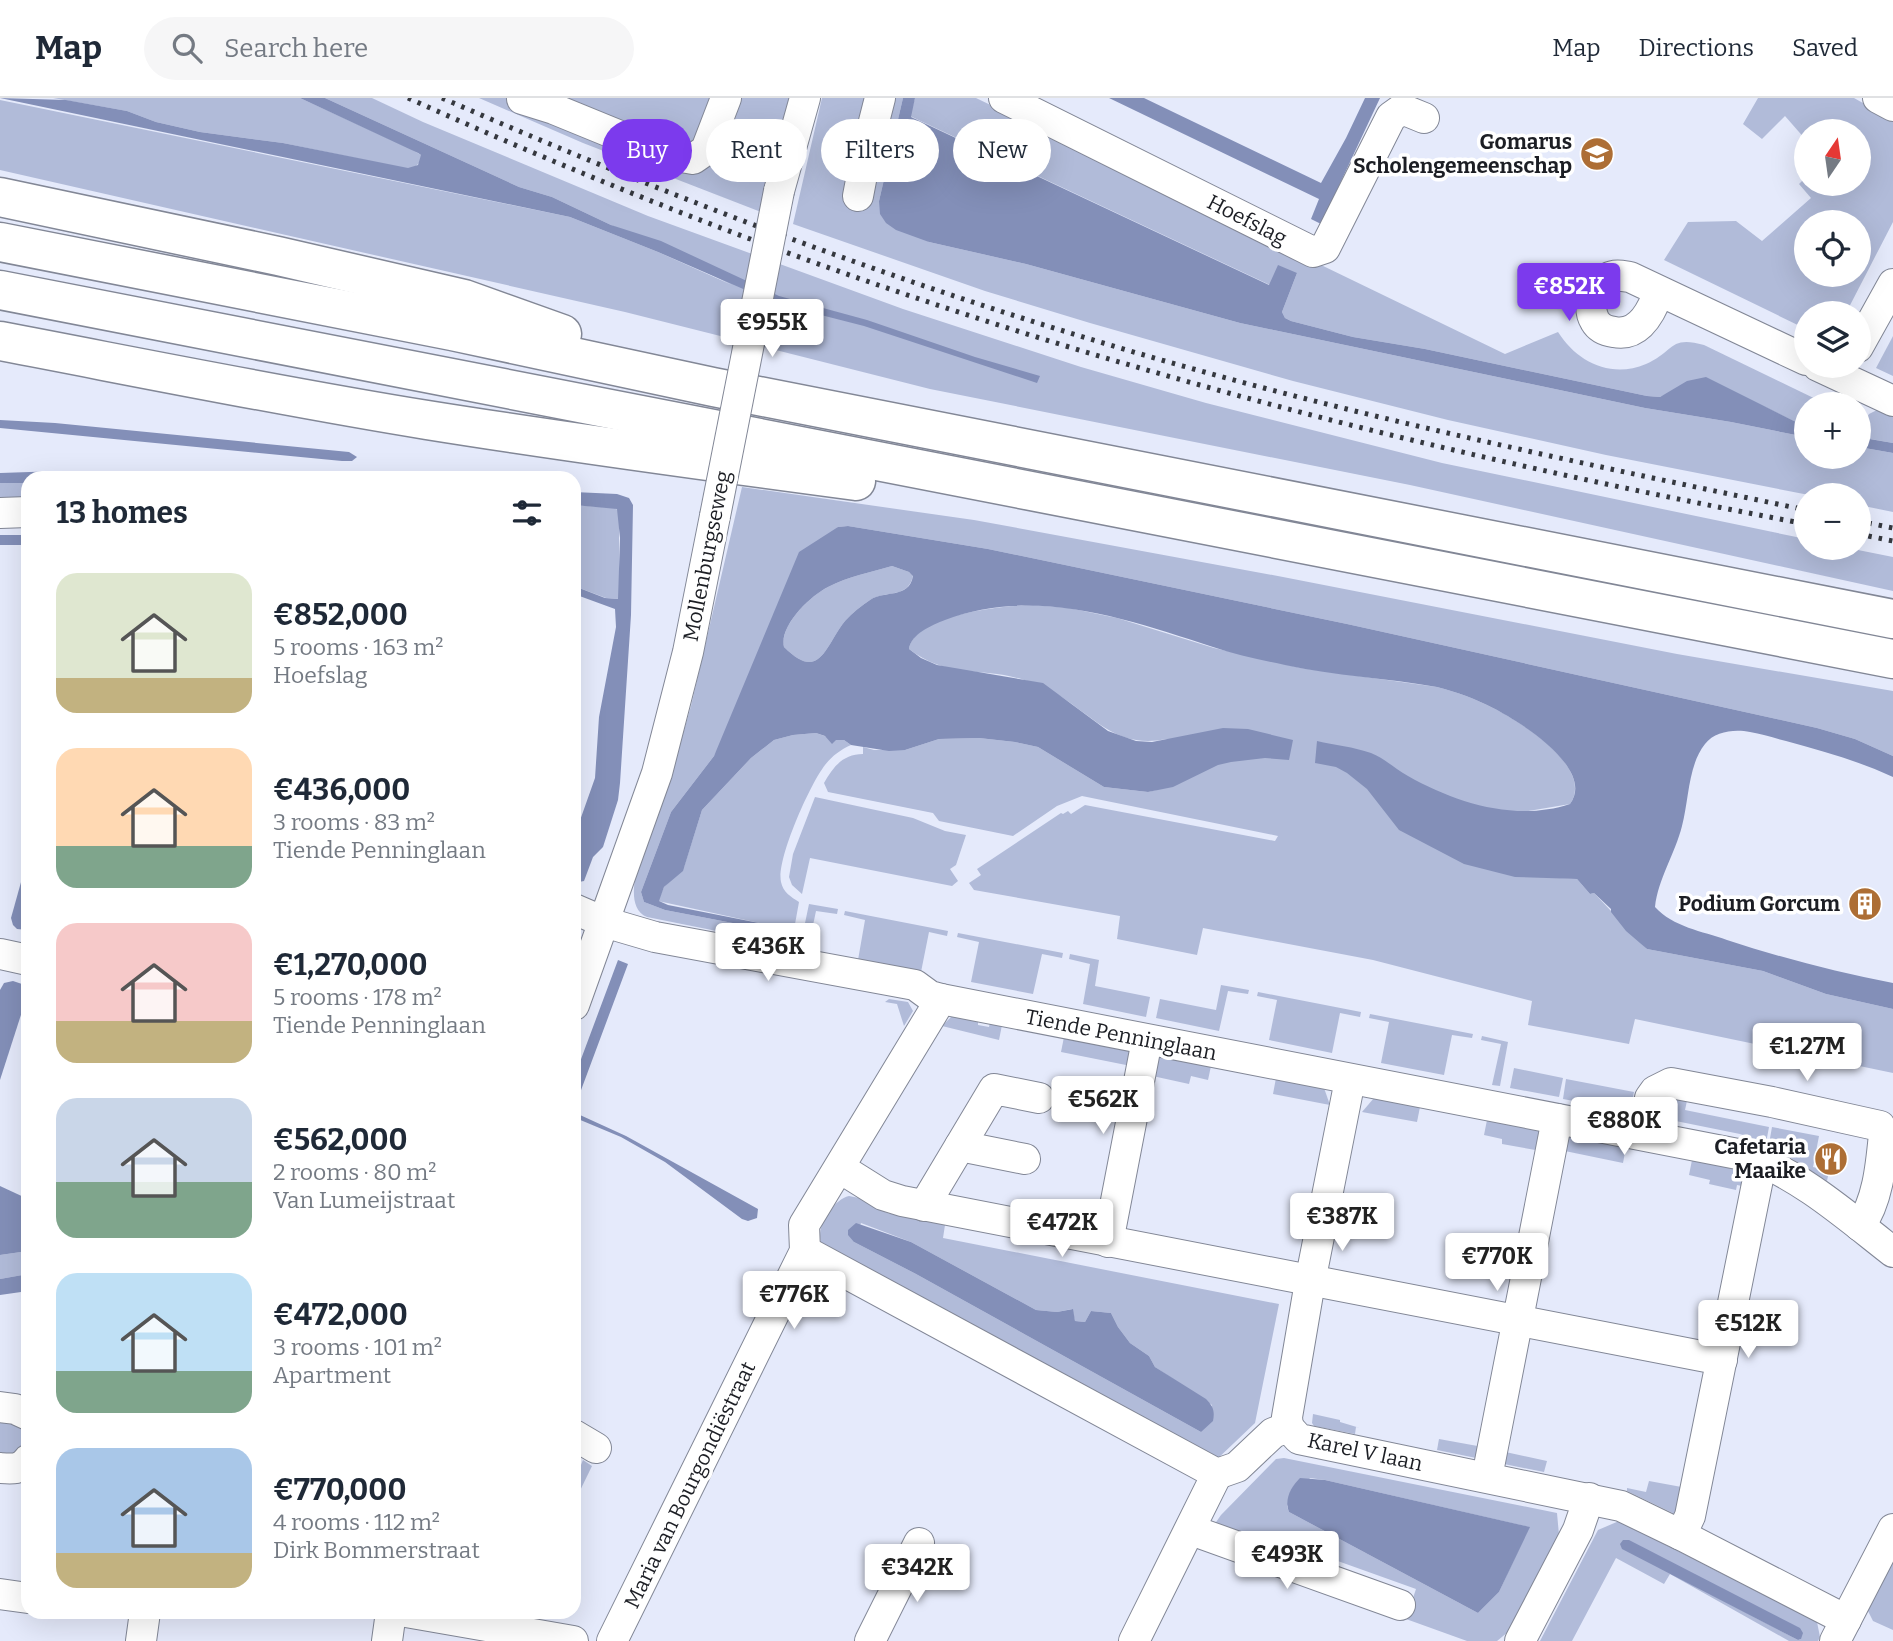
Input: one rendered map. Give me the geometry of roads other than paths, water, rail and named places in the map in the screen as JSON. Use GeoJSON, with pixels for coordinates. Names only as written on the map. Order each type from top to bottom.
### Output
{"type":"FeatureCollection","features":[{"type":"Feature","properties":{"kind":"highway"},"geometry":{"type":"LineString","coordinates":[[0,197],[464,299],[713,387]]}},
{"type":"Feature","properties":{"kind":"highway"},"geometry":{"type":"LineString","coordinates":[[0,242],[452,331],[713,387],[1893,619]]}},
{"type":"Feature","properties":{"kind":"highway"},"geometry":{"type":"LineString","coordinates":[[0,290],[1893,659]]}},
{"type":"Feature","properties":{"kind":"highway"},"geometry":{"type":"LineString","coordinates":[[0,341],[412,418],[657,455],[906,488],[991,483]]}},
{"type":"Feature","properties":{"kind":"street"},"geometry":{"type":"LineString","coordinates":[[522,99],[554,109],[664,154],[693,159],[706,150],[726,98]]}},
{"type":"Feature","properties":{"kind":"street","name":"Mollenburgseweg"},"geometry":{"type":"LineString","coordinates":[[581,985],[652,786],[673,716],[779,191],[805,98]]}},
{"type":"Feature","properties":{"kind":"street"},"geometry":{"type":"LineString","coordinates":[[858,196],[880,98]]}},
{"type":"Feature","properties":{"kind":"street","name":"Hoefslag"},"geometry":{"type":"LineString","coordinates":[[1004,98],[1313,252],[1325,248],[1391,117],[1402,109],[1418,110]]}},
{"type":"Feature","properties":{"kind":"street"},"geometry":{"type":"LineString","coordinates":[[1878,98],[1893,106]]}},
{"type":"Feature","properties":{"kind":"street"},"geometry":{"type":"LineString","coordinates":[[1871,324],[1893,284]]}},
{"type":"Feature","properties":{"kind":"street"},"geometry":{"type":"LineString","coordinates":[[1659,291],[1794,354]]}},
{"type":"Feature","properties":{"kind":"street"},"geometry":{"type":"LineString","coordinates":[[1852,378],[1893,401]]}},
{"type":"Feature","properties":{"kind":"street"},"geometry":{"type":"LineString","coordinates":[[0,513],[21,512]]}},
{"type":"Feature","properties":{"kind":"street","name":"Tiende Penninglaan"},"geometry":{"type":"LineString","coordinates":[[581,912],[655,937],[915,985],[930,996],[941,999],[1748,1156],[1790,1177],[1893,1252]]}},
{"type":"Feature","properties":{"kind":"street"},"geometry":{"type":"LineString","coordinates":[[0,954],[21,958]]}},
{"type":"Feature","properties":{"kind":"street","name":"Maria van Bourgondiëstraat"},"geometry":{"type":"LineString","coordinates":[[612,1641],[805,1251],[804,1225],[941,999]]}},
{"type":"Feature","properties":{"kind":"street"},"geometry":{"type":"LineString","coordinates":[[1108,1242],[1147,1040]]}},
{"type":"Feature","properties":{"kind":"street"},"geometry":{"type":"LineString","coordinates":[[1288,1427],[1287,1417],[1310,1282],[1350,1080]]}},
{"type":"Feature","properties":{"kind":"street"},"geometry":{"type":"LineString","coordinates":[[1643,1135],[1650,1098],[1655,1091],[1671,1083],[1880,1126],[1884,1140],[1871,1210],[1860,1226]]}},
{"type":"Feature","properties":{"kind":"street"},"geometry":{"type":"LineString","coordinates":[[924,1206],[994,1089],[1040,1098]]}},
{"type":"Feature","properties":{"kind":"street"},"geometry":{"type":"LineString","coordinates":[[1487,1477],[1557,1119]]}},
{"type":"Feature","properties":{"kind":"street"},"geometry":{"type":"LineString","coordinates":[[960,1146],[1025,1159]]}},
{"type":"Feature","properties":{"kind":"street"},"geometry":{"type":"LineString","coordinates":[[1681,1535],[1689,1516],[1758,1178],[1766,1163]]}},
{"type":"Feature","properties":{"kind":"street"},"geometry":{"type":"LineString","coordinates":[[840,1168],[883,1195],[924,1206],[1722,1360]]}},
{"type":"Feature","properties":{"kind":"street"},"geometry":{"type":"LineString","coordinates":[[805,1251],[1217,1474],[1133,1641]]}},
{"type":"Feature","properties":{"kind":"street"},"geometry":{"type":"LineString","coordinates":[[0,1407],[21,1412]]}},
{"type":"Feature","properties":{"kind":"street","name":"Karel V laan"},"geometry":{"type":"LineString","coordinates":[[1217,1474],[1237,1467],[1273,1433],[1288,1427],[1299,1439],[1621,1506],[1681,1535],[1841,1631]]}},
{"type":"Feature","properties":{"kind":"street"},"geometry":{"type":"LineString","coordinates":[[0,1468],[15,1470],[21,1467]]}},
{"type":"Feature","properties":{"kind":"street"},"geometry":{"type":"LineString","coordinates":[[1520,1641],[1578,1530],[1589,1498]]}},
{"type":"Feature","properties":{"kind":"street"},"geometry":{"type":"LineString","coordinates":[[1841,1631],[1893,1529]]}},
{"type":"Feature","properties":{"kind":"street"},"geometry":{"type":"LineString","coordinates":[[1191,1530],[1400,1605]]}},
{"type":"Feature","properties":{"kind":"street"},"geometry":{"type":"LineString","coordinates":[[870,1641],[919,1543]]}},
{"type":"Feature","properties":{"kind":"street"},"geometry":{"type":"LineString","coordinates":[[0,1594],[21,1597]]}},
{"type":"Feature","properties":{"kind":"street"},"geometry":{"type":"LineString","coordinates":[[387,1641],[390,1619]]}},
{"type":"Feature","properties":{"kind":"street"},"geometry":{"type":"LineString","coordinates":[[499,1620],[573,1641]]}},
{"type":"Feature","properties":{"kind":"railway"},"geometry":{"type":"LineString","coordinates":[[408,98],[592,177],[780,250],[874,284],[1065,346],[1241,396],[1401,437],[1562,475],[1794,522]]}},
{"type":"Feature","properties":{"kind":"railway"},"geometry":{"type":"LineString","coordinates":[[442,98],[625,175],[811,246],[999,311],[1094,340],[1267,389],[1420,427],[1794,507]]}},
{"type":"Feature","properties":{"kind":"railway"},"geometry":{"type":"LineString","coordinates":[[1871,524],[1893,528]]}},
{"type":"Feature","properties":{"kind":"railway"},"geometry":{"type":"LineString","coordinates":[[1871,537],[1893,541]]}},
{"type":"Feature","properties":{"kind":"place","name":"Gomarus Scholengemeenschap"},"geometry":{"type":"Point","coordinates":[1597,154]}},
{"type":"Feature","properties":{"kind":"place","name":"Podium Gorcum"},"geometry":{"type":"Point","coordinates":[1865,904]}},
{"type":"Feature","properties":{"kind":"place","name":"Cafetaria Maaike"},"geometry":{"type":"Point","coordinates":[1831,1159]}}]}
